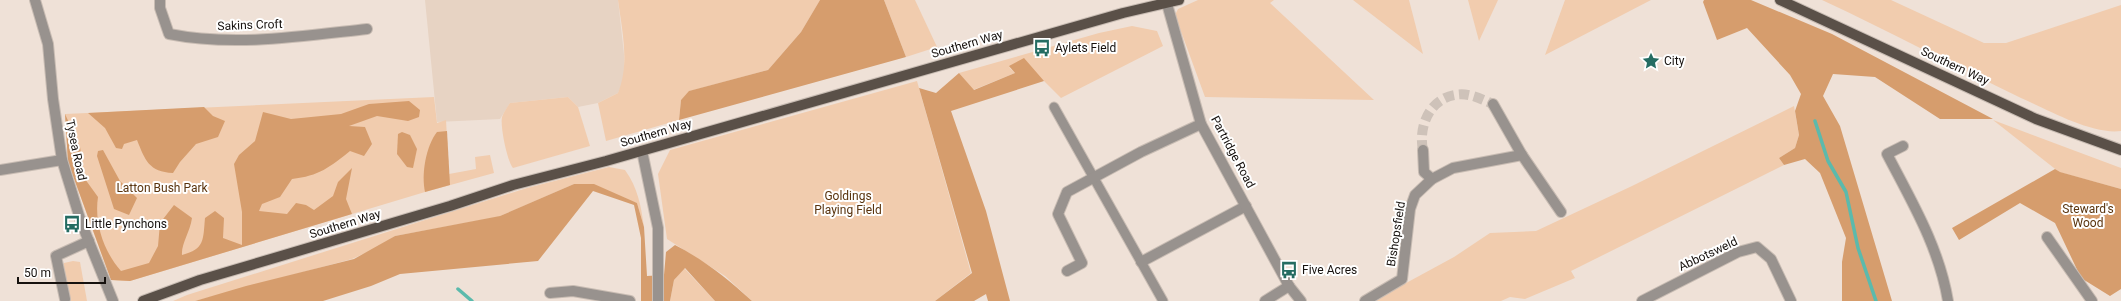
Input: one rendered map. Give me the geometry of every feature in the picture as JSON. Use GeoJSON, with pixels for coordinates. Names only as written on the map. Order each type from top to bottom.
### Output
{"type":"FeatureCollection","features":[{"type":"Feature","properties":{"kind":"main road","name":"Southern Way"},"geometry":{"type":"LineString","coordinates":[[143,301],[200,280],[513,185],[642,151],[1123,13],[1179,0]]}},
{"type":"Feature","properties":{"kind":"main road","name":"Southern Way"},"geometry":{"type":"LineString","coordinates":[[1780,0],[2036,119],[2121,150]]}},
{"type":"Feature","properties":{"kind":"street","name":"Tysea Road"},"geometry":{"type":"LineString","coordinates":[[35,0],[48,44],[53,99],[62,160],[89,241],[113,301]]}},
{"type":"Feature","properties":{"kind":"street","name":"Sakins Croft"},"geometry":{"type":"LineString","coordinates":[[160,0],[160,8],[169,34],[192,39],[271,39],[367,29]]}},
{"type":"Feature","properties":{"kind":"street","name":"Partridge Road"},"geometry":{"type":"LineString","coordinates":[[1167,4],[1202,124],[1289,286],[1302,301]]}},
{"type":"Feature","properties":{"kind":"street"},"geometry":{"type":"LineString","coordinates":[[1493,104],[1522,155],[1561,212]]}},
{"type":"Feature","properties":{"kind":"street"},"geometry":{"type":"LineString","coordinates":[[1054,107],[1163,301]]}},
{"type":"Feature","properties":{"kind":"street"},"geometry":{"type":"LineString","coordinates":[[1067,271],[1082,263],[1058,214],[1067,192],[1141,152],[1202,124]]}},
{"type":"Feature","properties":{"kind":"street"},"geometry":{"type":"LineString","coordinates":[[1903,146],[1887,154],[1928,233],[1944,276],[1948,301]]}},
{"type":"Feature","properties":{"kind":"street"},"geometry":{"type":"LineString","coordinates":[[1423,150],[1424,172],[1432,179]]}},
{"type":"Feature","properties":{"kind":"street"},"geometry":{"type":"LineString","coordinates":[[642,151],[658,228],[658,301]]}},
{"type":"Feature","properties":{"kind":"street","name":"Bishopsfield"},"geometry":{"type":"LineString","coordinates":[[1365,301],[1402,279],[1410,210],[1415,195],[1432,179],[1454,168],[1522,155]]}},
{"type":"Feature","properties":{"kind":"street"},"geometry":{"type":"LineString","coordinates":[[0,170],[62,160]]}},
{"type":"Feature","properties":{"kind":"street"},"geometry":{"type":"LineString","coordinates":[[1141,262],[1246,206]]}},
{"type":"Feature","properties":{"kind":"street"},"geometry":{"type":"LineString","coordinates":[[2047,237],[2092,301]]}},
{"type":"Feature","properties":{"kind":"street"},"geometry":{"type":"LineString","coordinates":[[65,299],[56,256],[89,241]]}},
{"type":"Feature","properties":{"kind":"street","name":"Abbotsweld"},"geometry":{"type":"LineString","coordinates":[[1642,301],[1659,297],[1738,252],[1757,247],[1771,260],[1791,301]]}},
{"type":"Feature","properties":{"kind":"street"},"geometry":{"type":"LineString","coordinates":[[1265,301],[1289,286]]}},
{"type":"Feature","properties":{"kind":"street"},"geometry":{"type":"LineString","coordinates":[[550,293],[573,291],[630,301]]}},
{"type":"Feature","properties":{"kind":"shaded area"},"geometry":{"type":"Polygon","coordinates":[[[425,0],[618,0],[624,54],[624,80],[618,93],[598,103],[578,107],[568,97],[510,103],[500,119],[437,122],[425,0]]]}},
{"type":"Feature","properties":{"kind":"green space"},"geometry":{"type":"Polygon","coordinates":[[[618,0],[820,0],[801,32],[768,70],[690,91],[681,100],[679,120],[606,141],[598,103],[618,93],[624,70],[623,35],[618,0]]]}},
{"type":"Feature","properties":{"kind":"green space"},"geometry":{"type":"Polygon","coordinates":[[[820,0],[884,0],[906,57],[679,120],[681,100],[689,91],[768,70],[801,32],[820,0]]]}},
{"type":"Feature","properties":{"kind":"green space"},"geometry":{"type":"Polygon","coordinates":[[[884,0],[915,0],[937,47],[906,57],[884,0]]]}},
{"type":"Feature","properties":{"kind":"green space"},"geometry":{"type":"Polygon","coordinates":[[[1198,0],[1274,0],[1270,3],[1374,100],[1205,97],[1175,15],[1178,9],[1198,0]]]}},
{"type":"Feature","properties":{"kind":"green space"},"geometry":{"type":"Polygon","coordinates":[[[1353,0],[1409,0],[1423,54],[1353,0]]]}},
{"type":"Feature","properties":{"kind":"green space"},"geometry":{"type":"Polygon","coordinates":[[[1468,0],[1498,0],[1479,41],[1468,0]]]}},
{"type":"Feature","properties":{"kind":"green space"},"geometry":{"type":"Polygon","coordinates":[[[1565,0],[1651,0],[1545,55],[1565,0]]]}},
{"type":"Feature","properties":{"kind":"green space"},"geometry":{"type":"Polygon","coordinates":[[[1704,0],[1751,0],[1832,34],[1993,119],[1940,119],[1875,77],[1833,74],[1823,96],[1840,126],[1892,301],[1842,301],[1842,262],[1846,238],[1820,173],[1805,159],[1784,165],[1779,158],[1795,148],[1799,135],[1795,111],[1801,94],[1790,75],[1747,28],[1717,40],[1703,2],[1704,0]]]}},
{"type":"Feature","properties":{"kind":"green space"},"geometry":{"type":"Polygon","coordinates":[[[1822,0],[1891,0],[1984,43],[2006,43],[2121,5],[2121,131],[2097,129],[2057,115],[1822,0]]]}},
{"type":"Feature","properties":{"kind":"green space"},"geometry":{"type":"Polygon","coordinates":[[[1132,26],[1157,31],[1163,46],[1061,98],[1044,81],[1009,67],[1015,73],[973,90],[959,73],[1099,33],[1132,26]]]}},
{"type":"Feature","properties":{"kind":"green space"},"geometry":{"type":"Polygon","coordinates":[[[1024,58],[1044,81],[951,111],[986,211],[1010,301],[988,301],[986,294],[974,301],[935,301],[972,273],[919,88],[936,93],[959,73],[974,90],[1015,73],[1009,66],[1024,58]]]}},
{"type":"Feature","properties":{"kind":"green space","name":"Goldings Playing Field"},"geometry":{"type":"Polygon","coordinates":[[[917,81],[971,273],[935,301],[752,301],[725,276],[667,239],[658,174],[670,150],[917,81]]]}},
{"type":"Feature","properties":{"kind":"green space","name":"Latton Bush Park"},"geometry":{"type":"Polygon","coordinates":[[[434,97],[437,123],[446,120],[449,174],[476,169],[475,157],[490,155],[494,173],[425,192],[130,281],[111,280],[68,162],[65,114],[434,97]]]}},
{"type":"Feature","properties":{"kind":"green space"},"geometry":{"type":"Polygon","coordinates":[[[568,97],[578,107],[590,146],[513,168],[506,151],[502,121],[502,117],[510,103],[568,97]]]}},
{"type":"Feature","properties":{"kind":"green space"},"geometry":{"type":"Polygon","coordinates":[[[409,101],[420,110],[419,117],[408,121],[377,116],[349,126],[365,127],[372,144],[364,156],[350,151],[324,170],[310,176],[292,179],[280,197],[262,204],[259,211],[287,214],[296,203],[306,205],[314,210],[333,196],[338,182],[352,168],[346,199],[352,214],[130,281],[111,280],[68,162],[65,114],[80,147],[85,179],[98,197],[97,207],[99,227],[105,246],[121,271],[149,263],[158,246],[160,223],[174,205],[192,218],[182,255],[190,253],[199,246],[203,238],[205,218],[215,211],[224,218],[223,238],[242,245],[242,212],[234,164],[239,155],[255,141],[263,112],[291,119],[341,114],[369,104],[409,101]]]}},
{"type":"Feature","properties":{"kind":"green space"},"geometry":{"type":"Polygon","coordinates":[[[1794,106],[1799,135],[1795,148],[1779,158],[1784,165],[1571,271],[1575,278],[1525,299],[1510,297],[1501,301],[1373,301],[1454,257],[1490,233],[1536,231],[1632,186],[1794,106]]]}},
{"type":"Feature","properties":{"kind":"green space"},"geometry":{"type":"Polygon","coordinates":[[[204,107],[213,116],[225,121],[218,137],[196,144],[180,162],[173,173],[158,170],[149,164],[137,140],[124,144],[122,149],[116,148],[105,128],[88,113],[204,107]]]}},
{"type":"Feature","properties":{"kind":"green space"},"geometry":{"type":"Polygon","coordinates":[[[1993,120],[2121,168],[2121,189],[2059,172],[1993,120]]]}},
{"type":"Feature","properties":{"kind":"green space"},"geometry":{"type":"Polygon","coordinates":[[[447,131],[450,185],[425,192],[424,169],[427,152],[437,132],[447,131]]]}},
{"type":"Feature","properties":{"kind":"green space"},"geometry":{"type":"Polygon","coordinates":[[[402,132],[410,135],[417,149],[413,168],[407,167],[397,154],[398,134],[402,132]]]}},
{"type":"Feature","properties":{"kind":"green space"},"geometry":{"type":"Polygon","coordinates":[[[103,150],[120,181],[137,198],[129,215],[114,209],[97,156],[98,151],[103,150]]]}},
{"type":"Feature","properties":{"kind":"green space"},"geometry":{"type":"Polygon","coordinates":[[[609,167],[625,170],[638,197],[644,227],[637,203],[574,184],[498,217],[395,236],[374,249],[352,259],[195,301],[173,301],[187,295],[527,188],[609,167]]]}},
{"type":"Feature","properties":{"kind":"green space","name":"Steward's Wood"},"geometry":{"type":"Polygon","coordinates":[[[2055,169],[2060,172],[2121,189],[2121,289],[2110,296],[2081,278],[2055,223],[2020,203],[1959,240],[1952,228],[2055,169]]]}},
{"type":"Feature","properties":{"kind":"green space"},"geometry":{"type":"Polygon","coordinates":[[[574,184],[594,184],[637,203],[644,227],[647,276],[664,275],[666,252],[675,245],[715,270],[752,301],[715,301],[685,268],[674,280],[670,301],[641,301],[641,238],[634,205],[593,191],[538,261],[400,274],[371,286],[323,301],[195,301],[246,286],[354,259],[395,236],[500,216],[574,184]]]}},
{"type":"Feature","properties":{"kind":"green space"},"geometry":{"type":"Polygon","coordinates":[[[73,261],[80,262],[87,301],[63,301],[61,269],[64,263],[73,261]]]}},
{"type":"Feature","properties":{"kind":"green space"},"geometry":{"type":"Polygon","coordinates":[[[684,268],[715,301],[670,301],[674,280],[684,268]]]}},
{"type":"Feature","properties":{"kind":"waterway"},"geometry":{"type":"LineString","coordinates":[[1815,121],[1828,161],[1846,192],[1858,248],[1876,301]]}},
{"type":"Feature","properties":{"kind":"waterway"},"geometry":{"type":"LineString","coordinates":[[458,289],[472,301]]}},
{"type":"Feature","properties":{"kind":"tunnel"},"geometry":{"type":"LineString","coordinates":[[1423,150],[1422,132],[1424,123],[1428,115],[1439,102],[1455,95],[1465,94],[1493,104]]}},
{"type":"Feature","properties":{"kind":"place","name":"Aylets Field"},"geometry":{"type":"Point","coordinates":[1042,48]}},
{"type":"Feature","properties":{"kind":"place","name":"City"},"geometry":{"type":"Point","coordinates":[1651,61]}},
{"type":"Feature","properties":{"kind":"place","name":"Little Pynchons"},"geometry":{"type":"Point","coordinates":[72,224]}},
{"type":"Feature","properties":{"kind":"place","name":"Five Acres"},"geometry":{"type":"Point","coordinates":[1289,270]}}]}
